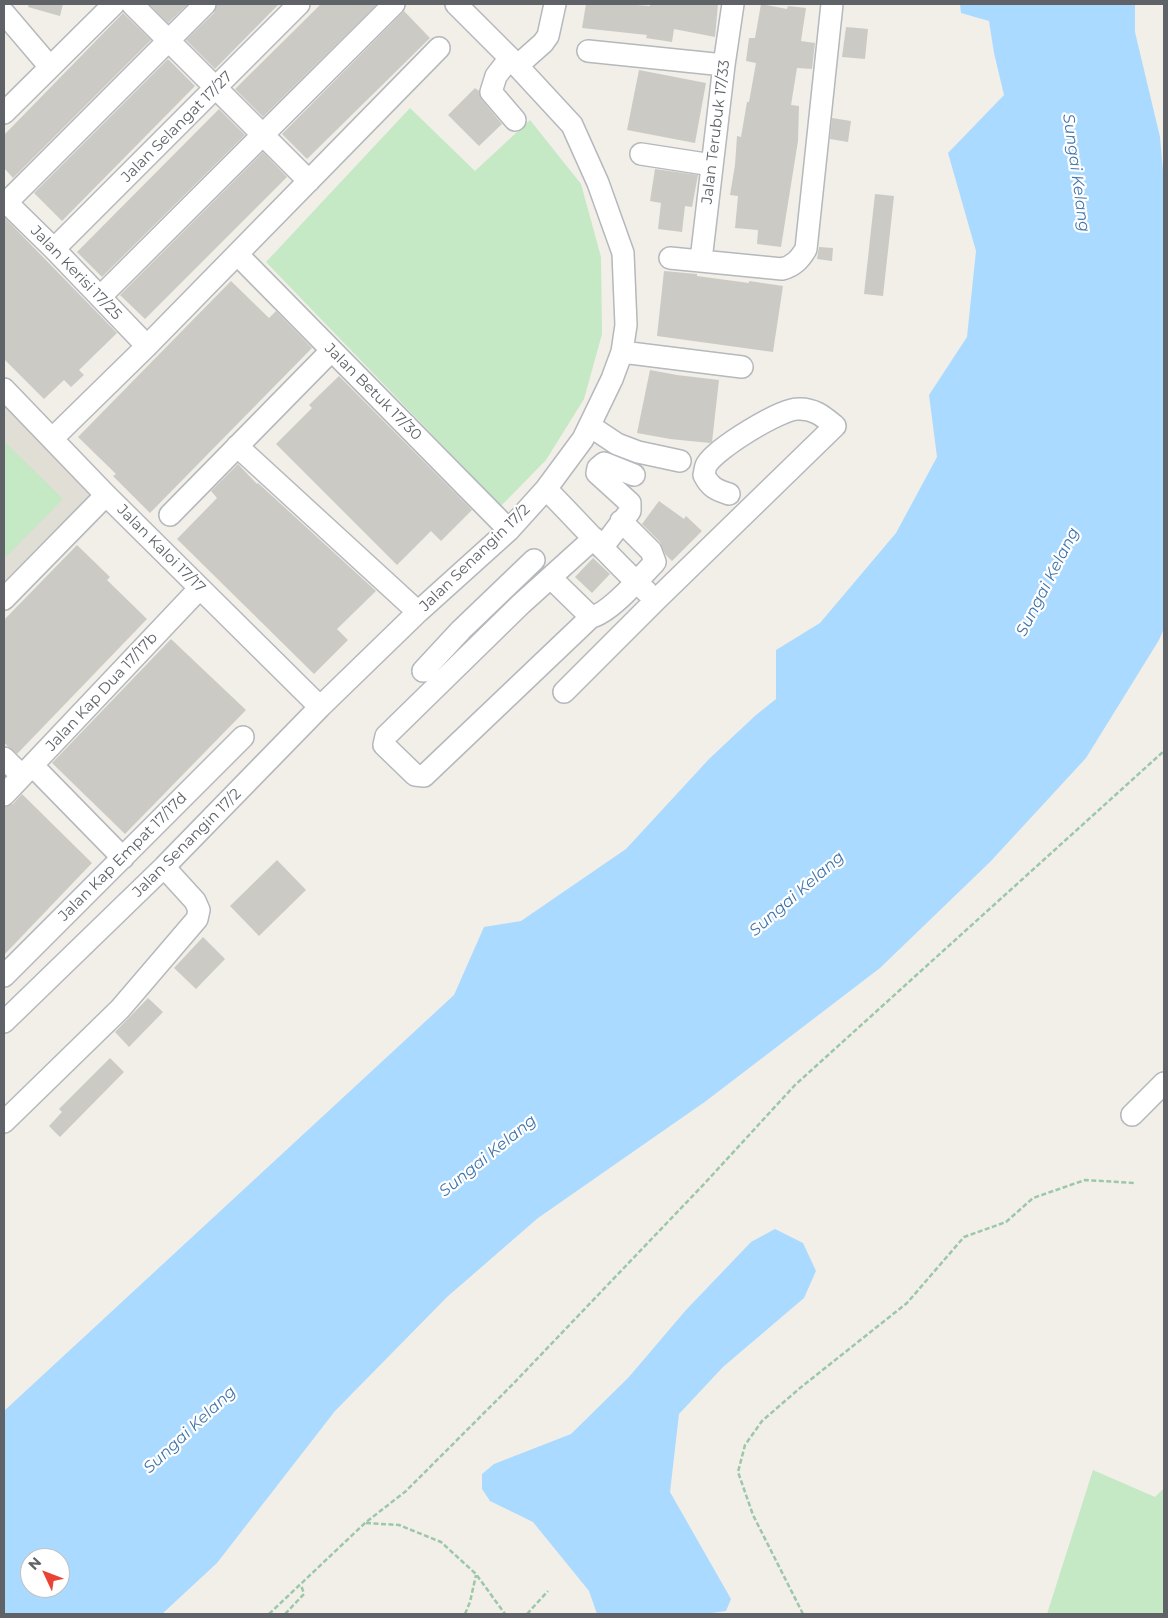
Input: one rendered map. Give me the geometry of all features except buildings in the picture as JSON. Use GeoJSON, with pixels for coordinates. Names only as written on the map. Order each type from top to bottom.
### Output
{"type":"FeatureCollection","features":[{"type":"Feature","properties":{"kind":"street"},"geometry":{"type":"LineString","coordinates":[[6,4],[4,12],[50,67]]}},
{"type":"Feature","properties":{"kind":"street"},"geometry":{"type":"LineString","coordinates":[[4,112],[114,4]]}},
{"type":"Feature","properties":{"kind":"street"},"geometry":{"type":"LineString","coordinates":[[132,4],[309,180]]}},
{"type":"Feature","properties":{"kind":"street"},"geometry":{"type":"LineString","coordinates":[[5,202],[205,4]]}},
{"type":"Feature","properties":{"kind":"street","name":"Jalan Selangat 17/27"},"geometry":{"type":"LineString","coordinates":[[54,249],[299,4]]}},
{"type":"Feature","properties":{"kind":"street"},"geometry":{"type":"LineString","coordinates":[[100,297],[394,4]]}},
{"type":"Feature","properties":{"kind":"street","name":"Jalan Senangin 17/2"},"geometry":{"type":"LineString","coordinates":[[4,1022],[164,867],[320,707],[418,612],[509,530],[546,488],[578,446],[590,426],[612,379],[622,352],[626,325],[623,254],[598,183],[572,125],[514,62],[456,4]]}},
{"type":"Feature","properties":{"kind":"street"},"geometry":{"type":"LineString","coordinates":[[515,120],[491,92],[496,76],[542,43],[548,36],[555,4]]}},
{"type":"Feature","properties":{"kind":"street","name":"Jalan Terubuk 17/33"},"geometry":{"type":"LineString","coordinates":[[701,260],[733,4]]}},
{"type":"Feature","properties":{"kind":"street"},"geometry":{"type":"LineString","coordinates":[[670,258],[782,269],[791,267],[802,257],[806,248],[832,4]]}},
{"type":"Feature","properties":{"kind":"street"},"geometry":{"type":"LineString","coordinates":[[53,438],[147,346],[439,48]]}},
{"type":"Feature","properties":{"kind":"street"},"geometry":{"type":"LineString","coordinates":[[588,51],[724,65]]}},
{"type":"Feature","properties":{"kind":"street"},"geometry":{"type":"LineString","coordinates":[[641,154],[712,165]]}},
{"type":"Feature","properties":{"kind":"street","name":"Jalan Kerisi 17/25"},"geometry":{"type":"LineString","coordinates":[[5,202],[54,249],[147,346]]}},
{"type":"Feature","properties":{"kind":"street","name":"Jalan Betuk 17/30"},"geometry":{"type":"LineString","coordinates":[[237,254],[509,530]]}},
{"type":"Feature","properties":{"kind":"street"},"geometry":{"type":"LineString","coordinates":[[170,515],[331,350]]}},
{"type":"Feature","properties":{"kind":"street"},"geometry":{"type":"LineString","coordinates":[[622,352],[742,367]]}},
{"type":"Feature","properties":{"kind":"street","name":"Jalan Kaloi 17/17"},"geometry":{"type":"LineString","coordinates":[[4,389],[106,495],[320,707]]}},
{"type":"Feature","properties":{"kind":"street"},"geometry":{"type":"LineString","coordinates":[[564,692],[836,426],[819,412],[798,409],[776,416],[732,442],[707,464],[704,475],[709,484],[717,491],[729,494]]}},
{"type":"Feature","properties":{"kind":"street"},"geometry":{"type":"LineString","coordinates":[[590,426],[617,444],[638,452],[680,461]]}},
{"type":"Feature","properties":{"kind":"street"},"geometry":{"type":"LineString","coordinates":[[237,446],[418,612]]}},
{"type":"Feature","properties":{"kind":"street"},"geometry":{"type":"LineString","coordinates":[[425,672],[477,647],[551,578],[598,543],[630,511],[630,503],[597,473],[598,468],[604,463],[634,475]]}},
{"type":"Feature","properties":{"kind":"street"},"geometry":{"type":"LineString","coordinates":[[546,488],[637,583],[656,600]]}},
{"type":"Feature","properties":{"kind":"street"},"geometry":{"type":"LineString","coordinates":[[4,600],[106,495]]}},
{"type":"Feature","properties":{"kind":"street"},"geometry":{"type":"LineString","coordinates":[[534,560],[493,586],[456,625],[386,736],[384,745],[415,775],[424,776],[432,770],[591,617],[604,612],[637,583],[655,562],[651,551],[621,521]]}},
{"type":"Feature","properties":{"kind":"street"},"geometry":{"type":"LineString","coordinates":[[551,578],[591,617]]}},
{"type":"Feature","properties":{"kind":"street"},"geometry":{"type":"LineString","coordinates":[[493,586],[517,608]]}},
{"type":"Feature","properties":{"kind":"street","name":"Jalan Kap Dua 17/17b"},"geometry":{"type":"LineString","coordinates":[[4,795],[200,588]]}},
{"type":"Feature","properties":{"kind":"street"},"geometry":{"type":"LineString","coordinates":[[456,625],[477,647]]}},
{"type":"Feature","properties":{"kind":"street","name":"Jalan Kap Empat 17/17d"},"geometry":{"type":"LineString","coordinates":[[4,976],[243,737]]}},
{"type":"Feature","properties":{"kind":"street"},"geometry":{"type":"LineString","coordinates":[[4,758],[27,771],[123,858]]}},
{"type":"Feature","properties":{"kind":"street"},"geometry":{"type":"LineString","coordinates":[[4,1122],[120,1009],[197,919],[199,910],[195,901],[164,867]]}},
{"type":"Feature","properties":{"kind":"street"},"geometry":{"type":"LineString","coordinates":[[1132,1115],[1164,1083]]}},
{"type":"Feature","properties":{"kind":"path"},"geometry":{"type":"LineString","coordinates":[[269,1614],[365,1523],[406,1491],[513,1384],[706,1183],[795,1085],[1164,751]]}},
{"type":"Feature","properties":{"kind":"path"},"geometry":{"type":"LineString","coordinates":[[803,1614],[753,1515],[738,1472],[745,1445],[762,1422],[800,1388],[907,1303],[964,1237],[1006,1222],[1033,1198],[1085,1180],[1135,1183]]}},
{"type":"Feature","properties":{"kind":"path"},"geometry":{"type":"LineString","coordinates":[[365,1523],[399,1525],[442,1542],[476,1574],[505,1614]]}},
{"type":"Feature","properties":{"kind":"path"},"geometry":{"type":"LineString","coordinates":[[465,1614],[470,1602],[476,1574]]}},
{"type":"Feature","properties":{"kind":"path"},"geometry":{"type":"LineString","coordinates":[[285,1614],[304,1594],[301,1585]]}},
{"type":"Feature","properties":{"kind":"path"},"geometry":{"type":"LineString","coordinates":[[527,1614],[548,1591]]}},
{"type":"Feature","properties":{"kind":"shaded area"},"geometry":{"type":"Polygon","coordinates":[[[4,389],[106,495],[4,598],[4,389]]]}},
{"type":"Feature","properties":{"kind":"green space"},"geometry":{"type":"Polygon","coordinates":[[[410,108],[475,171],[530,120],[581,184],[601,257],[602,334],[584,399],[546,460],[501,506],[266,262],[410,108]]]}},
{"type":"Feature","properties":{"kind":"green space"},"geometry":{"type":"Polygon","coordinates":[[[4,441],[63,499],[4,559],[4,441]]]}},
{"type":"Feature","properties":{"kind":"green space"},"geometry":{"type":"Polygon","coordinates":[[[1093,1470],[1155,1497],[1163,1489],[1164,1491],[1164,1614],[1047,1614],[1093,1470]]]}},
{"type":"Feature","properties":{"kind":"water","name":"Sungai Kelang"},"geometry":{"type":"Polygon","coordinates":[[[960,4],[1135,4],[1135,32],[1160,137],[1164,182],[1164,628],[1159,640],[1086,758],[990,862],[880,968],[706,1101],[538,1218],[447,1297],[335,1411],[217,1563],[162,1614],[4,1614],[4,1411],[454,995],[484,927],[521,921],[626,849],[709,759],[776,699],[776,650],[820,623],[896,533],[937,457],[929,395],[967,337],[976,251],[948,153],[1004,95],[989,21],[961,13],[960,4]]]}},
{"type":"Feature","properties":{"kind":"water"},"geometry":{"type":"Polygon","coordinates":[[[775,1229],[803,1243],[816,1271],[804,1298],[723,1367],[679,1414],[670,1492],[731,1599],[726,1611],[704,1614],[597,1614],[589,1591],[533,1522],[490,1501],[482,1489],[482,1474],[494,1464],[571,1434],[628,1378],[686,1310],[751,1242],[775,1229]]]}}]}
